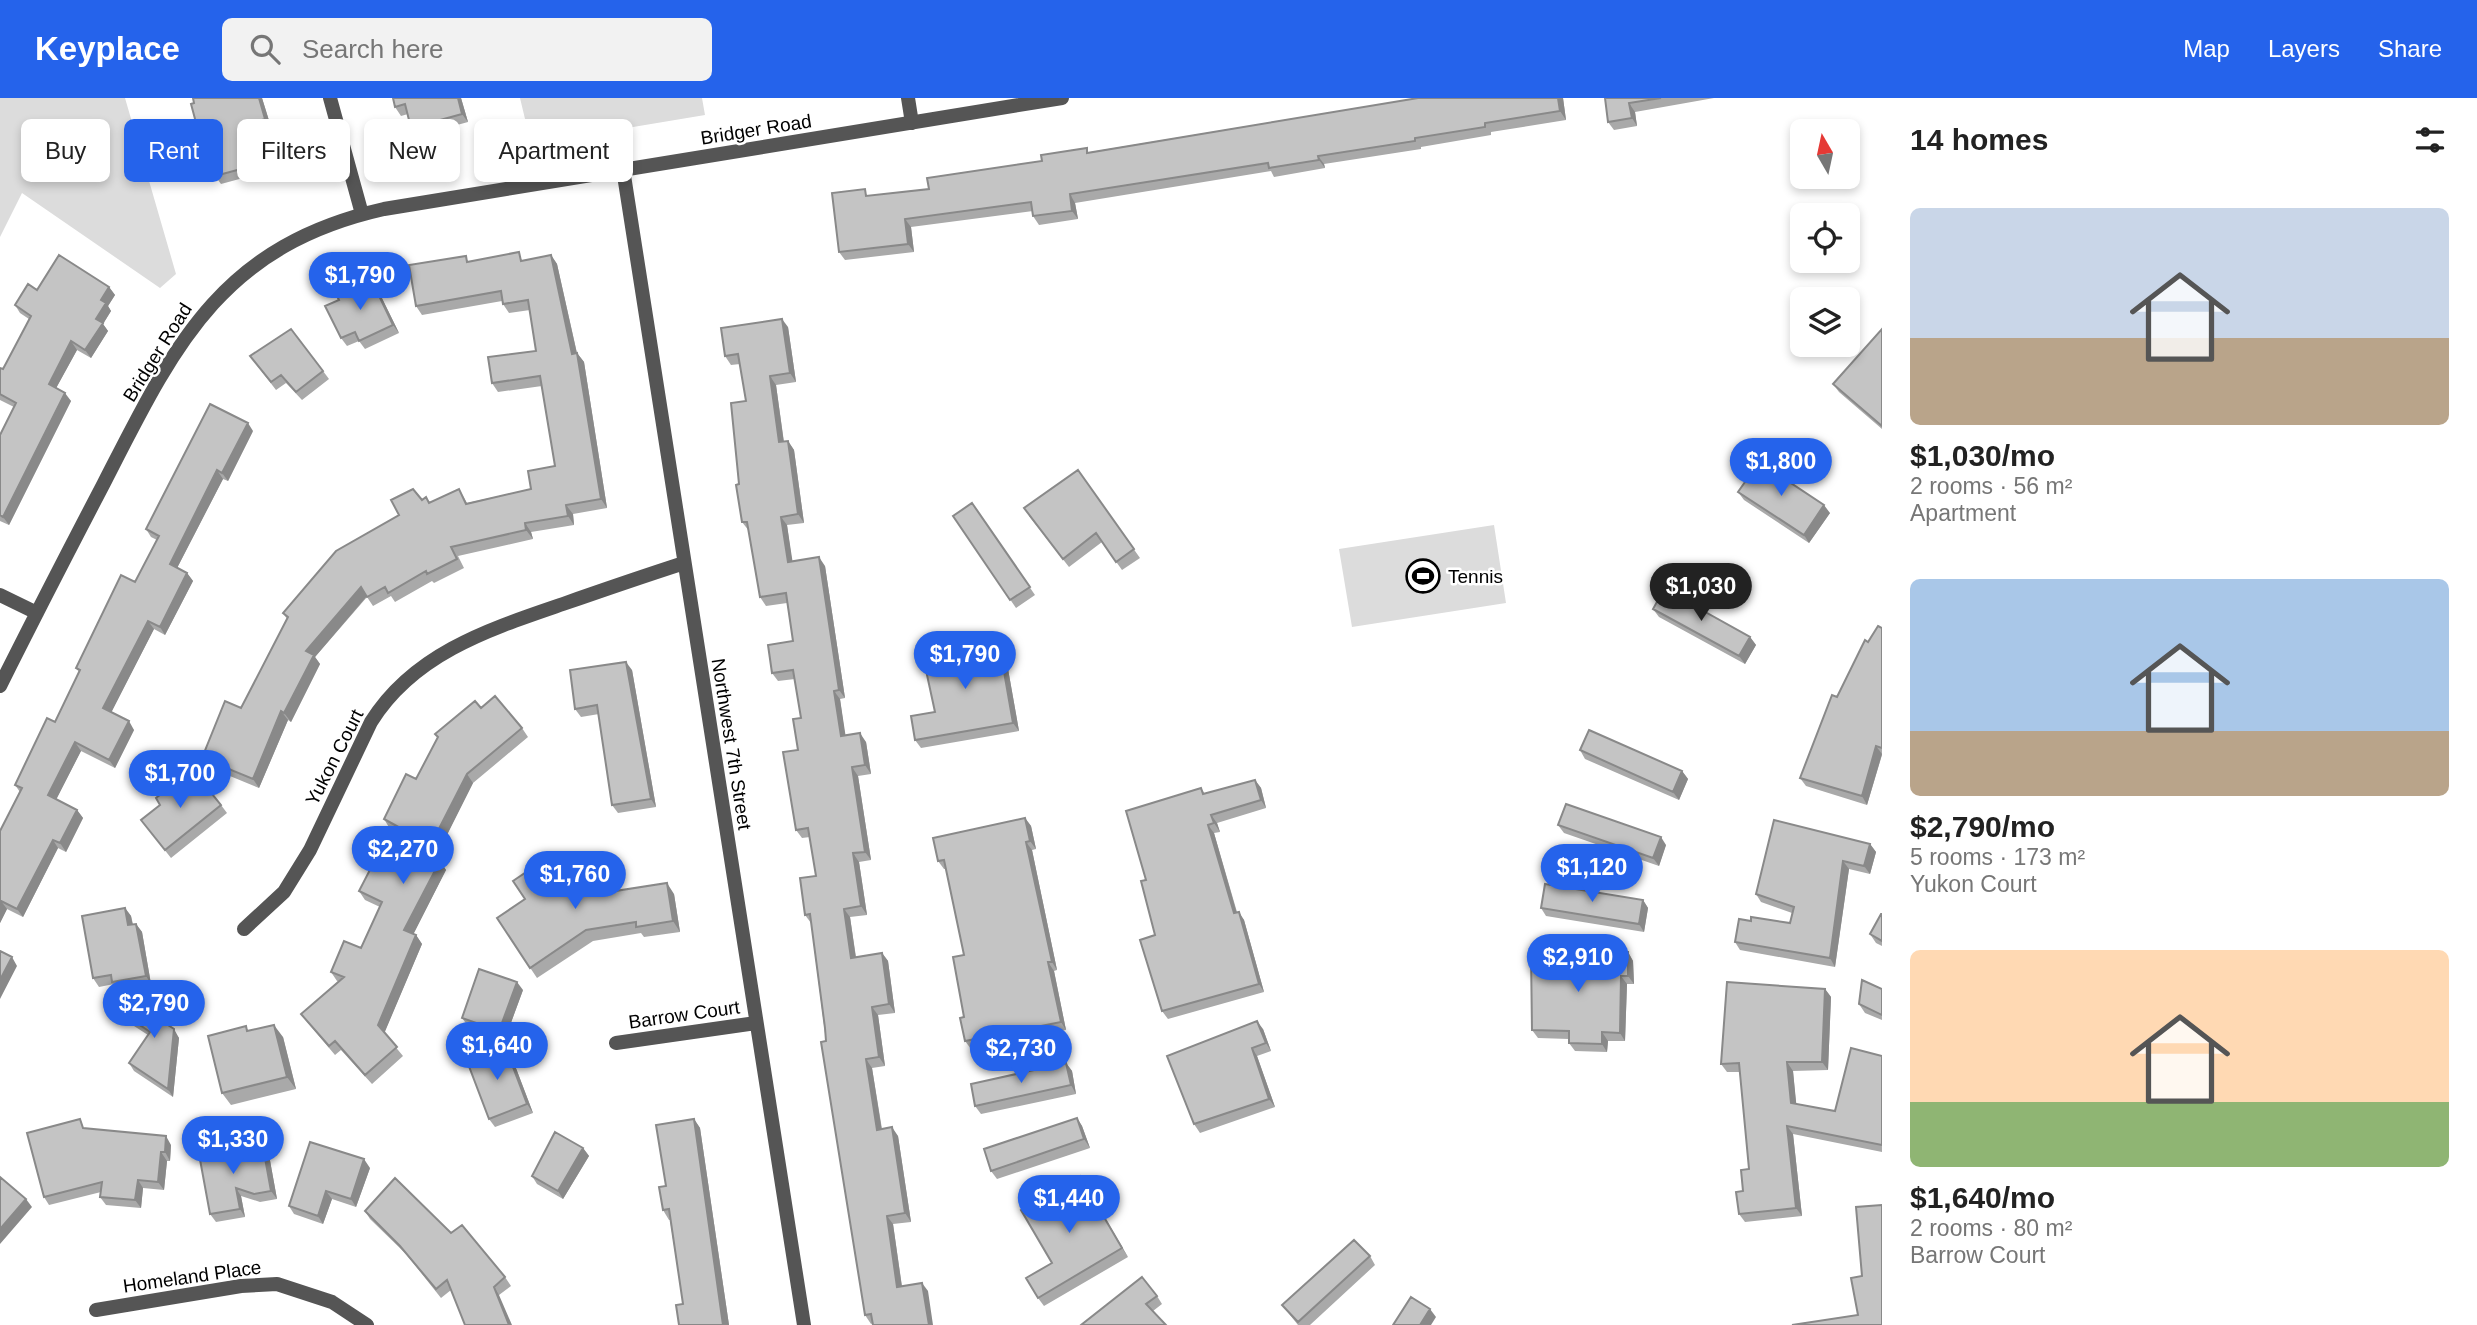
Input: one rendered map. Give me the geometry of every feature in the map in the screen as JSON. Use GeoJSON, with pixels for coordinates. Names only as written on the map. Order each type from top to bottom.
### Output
{"type":"FeatureCollection","features":[{"type":"Feature","properties":{"kind":"street"},"geometry":{"type":"LineString","coordinates":[[330,98],[362,214]]}},
{"type":"Feature","properties":{"kind":"street"},"geometry":{"type":"LineString","coordinates":[[908,98],[912,123]]}},
{"type":"Feature","properties":{"kind":"street","name":"Bridger Road"},"geometry":{"type":"LineString","coordinates":[[633,167],[1062,98]]}},
{"type":"Feature","properties":{"kind":"street","name":"Bridger Road"},"geometry":{"type":"LineString","coordinates":[[0,686],[155,385],[197,320],[239,278],[270,255],[310,233],[362,214],[548,182]]}},
{"type":"Feature","properties":{"kind":"street","name":"Northwest 7th Street"},"geometry":{"type":"LineString","coordinates":[[625,182],[804,1325]]}},
{"type":"Feature","properties":{"kind":"street","name":"Yukon Court"},"geometry":{"type":"LineString","coordinates":[[244,929],[284,892],[310,850],[371,722],[384,702],[404,681],[426,663],[483,631],[684,562]]}},
{"type":"Feature","properties":{"kind":"street"},"geometry":{"type":"LineString","coordinates":[[0,595],[37,613]]}},
{"type":"Feature","properties":{"kind":"street","name":"Barrow Court"},"geometry":{"type":"LineString","coordinates":[[616,1043],[756,1023]]}},
{"type":"Feature","properties":{"kind":"street","name":"Homeland Place"},"geometry":{"type":"LineString","coordinates":[[96,1310],[241,1286],[277,1284],[332,1302],[367,1325]]}},
{"type":"Feature","properties":{"kind":"shaded area"},"geometry":{"type":"Polygon","coordinates":[[[0,98],[125,98],[131,119],[124,119],[124,182],[149,182],[176,274],[160,288],[22,193],[0,237],[0,98]]]}},
{"type":"Feature","properties":{"kind":"shaded area"},"geometry":{"type":"Polygon","coordinates":[[[520,98],[702,98],[705,115],[633,127],[633,119],[525,119],[520,98]]]}},
{"type":"Feature","properties":{"kind":"shaded area","name":"Tennis"},"geometry":{"type":"Polygon","coordinates":[[[1494,525],[1506,603],[1352,627],[1339,549],[1494,525]]]}},
{"type":"Feature","properties":{"kind":"building"},"geometry":{"type":"Polygon","coordinates":[[[193,98],[259,98],[265,119],[237,119],[237,170],[223,174],[223,119],[195,119],[191,104],[194,103],[193,98]]]}},
{"type":"Feature","properties":{"kind":"building"},"geometry":{"type":"Polygon","coordinates":[[[393,98],[458,98],[462,114],[444,119],[409,119],[405,104],[395,107],[393,98]]]}},
{"type":"Feature","properties":{"kind":"building"},"geometry":{"type":"Polygon","coordinates":[[[1418,98],[1558,98],[1560,111],[1485,123],[1485,127],[1415,138],[1415,141],[1318,156],[1319,160],[1269,168],[1268,163],[1070,194],[1072,211],[1033,216],[1031,202],[905,219],[908,244],[839,252],[832,193],[865,189],[866,196],[929,189],[927,178],[1042,161],[1041,155],[1087,148],[1087,153],[1418,98]]]}},
{"type":"Feature","properties":{"kind":"building"},"geometry":{"type":"Polygon","coordinates":[[[1605,98],[1661,98],[1629,103],[1632,118],[1608,122],[1605,98]]]}},
{"type":"Feature","properties":{"kind":"building"},"geometry":{"type":"Polygon","coordinates":[[[519,252],[521,261],[551,255],[572,354],[577,353],[601,499],[566,505],[568,516],[525,523],[526,530],[451,547],[457,559],[427,574],[426,571],[388,593],[385,587],[367,597],[361,587],[306,651],[314,655],[284,713],[281,711],[253,779],[202,758],[225,701],[241,708],[288,617],[283,613],[336,551],[399,515],[391,500],[413,489],[422,500],[426,497],[429,503],[459,489],[466,504],[531,489],[528,471],[555,466],[540,376],[492,383],[488,357],[536,351],[528,300],[503,304],[501,291],[416,306],[409,265],[466,256],[467,262],[519,252]]]}},
{"type":"Feature","properties":{"kind":"building"},"geometry":{"type":"Polygon","coordinates":[[[59,255],[109,287],[101,300],[106,303],[96,319],[103,323],[85,350],[71,341],[49,384],[65,393],[3,517],[0,515],[0,435],[16,403],[0,394],[0,368],[3,369],[31,316],[15,305],[28,284],[37,290],[59,255]]]}},
{"type":"Feature","properties":{"kind":"building"},"geometry":{"type":"Polygon","coordinates":[[[371,279],[393,325],[359,341],[355,332],[341,338],[325,306],[339,300],[337,296],[371,279]]]}},
{"type":"Feature","properties":{"kind":"building"},"geometry":{"type":"Polygon","coordinates":[[[782,319],[790,373],[770,376],[779,442],[788,441],[798,514],[781,517],[788,562],[819,557],[839,690],[834,691],[841,736],[860,733],[865,765],[852,767],[865,852],[853,853],[861,906],[844,909],[851,958],[882,953],[889,1004],[872,1007],[879,1057],[866,1059],[877,1130],[892,1127],[905,1213],[887,1216],[897,1287],[922,1283],[929,1325],[873,1325],[871,1314],[865,1315],[821,1042],[826,1041],[825,1028],[810,914],[805,915],[800,878],[816,876],[808,828],[796,830],[783,752],[798,750],[793,719],[801,718],[793,670],[772,673],[768,645],[793,641],[786,593],[760,597],[747,522],[742,522],[736,485],[739,484],[731,403],[746,401],[738,354],[725,356],[721,328],[782,319]]]}},
{"type":"Feature","properties":{"kind":"building"},"geometry":{"type":"Polygon","coordinates":[[[291,329],[323,371],[296,392],[281,375],[271,382],[250,356],[291,329]]]}},
{"type":"Feature","properties":{"kind":"building"},"geometry":{"type":"Polygon","coordinates":[[[1882,329],[1882,426],[1833,384],[1860,357],[1882,329]]]}},
{"type":"Feature","properties":{"kind":"building"},"geometry":{"type":"Polygon","coordinates":[[[210,404],[248,423],[222,473],[217,470],[170,564],[187,573],[160,627],[148,621],[103,708],[129,721],[109,760],[75,742],[48,795],[77,810],[60,843],[53,840],[17,909],[1,901],[0,904],[0,831],[22,788],[15,785],[47,718],[55,722],[80,670],[76,668],[121,575],[135,582],[159,536],[146,529],[210,404]]]}},
{"type":"Feature","properties":{"kind":"building"},"geometry":{"type":"Polygon","coordinates":[[[1759,462],[1824,505],[1804,535],[1738,492],[1759,462]]]}},
{"type":"Feature","properties":{"kind":"building"},"geometry":{"type":"Polygon","coordinates":[[[1078,470],[1134,549],[1116,562],[1096,533],[1063,559],[1024,508],[1078,470]]]}},
{"type":"Feature","properties":{"kind":"building"},"geometry":{"type":"Polygon","coordinates":[[[972,503],[1030,587],[1010,600],[953,516],[972,503]]]}},
{"type":"Feature","properties":{"kind":"building"},"geometry":{"type":"Polygon","coordinates":[[[1664,589],[1750,637],[1739,656],[1653,609],[1664,589]]]}},
{"type":"Feature","properties":{"kind":"building"},"geometry":{"type":"Polygon","coordinates":[[[1878,626],[1882,628],[1882,748],[1876,746],[1862,796],[1800,778],[1832,695],[1837,697],[1865,640],[1868,642],[1878,626]]]}},
{"type":"Feature","properties":{"kind":"building"},"geometry":{"type":"Polygon","coordinates":[[[972,637],[975,649],[999,643],[1013,723],[915,740],[911,716],[935,712],[924,661],[948,656],[946,643],[972,637]]]}},
{"type":"Feature","properties":{"kind":"building"},"geometry":{"type":"Polygon","coordinates":[[[626,662],[651,799],[612,805],[597,705],[575,709],[570,670],[626,662]]]}},
{"type":"Feature","properties":{"kind":"building"},"geometry":{"type":"Polygon","coordinates":[[[495,696],[522,728],[467,774],[426,854],[440,861],[404,930],[416,935],[378,1025],[397,1047],[365,1075],[335,1041],[329,1046],[301,1014],[344,977],[331,972],[344,941],[361,948],[382,902],[359,891],[373,864],[383,870],[404,830],[384,819],[406,774],[416,779],[438,737],[435,734],[475,701],[481,708],[495,696]]]}},
{"type":"Feature","properties":{"kind":"building"},"geometry":{"type":"Polygon","coordinates":[[[1589,730],[1682,771],[1673,792],[1580,750],[1589,730]]]}},
{"type":"Feature","properties":{"kind":"building"},"geometry":{"type":"Polygon","coordinates":[[[192,769],[221,805],[165,850],[141,820],[160,805],[156,798],[192,769]]]}},
{"type":"Feature","properties":{"kind":"building"},"geometry":{"type":"Polygon","coordinates":[[[1255,780],[1261,800],[1211,815],[1214,823],[1208,825],[1234,913],[1239,912],[1259,984],[1162,1011],[1140,940],[1155,935],[1141,881],[1146,880],[1126,811],[1201,788],[1203,794],[1255,780]]]}},
{"type":"Feature","properties":{"kind":"building"},"geometry":{"type":"Polygon","coordinates":[[[1566,804],[1661,837],[1653,858],[1558,825],[1566,804]]]}},
{"type":"Feature","properties":{"kind":"building"},"geometry":{"type":"Polygon","coordinates":[[[1025,818],[1030,841],[1026,842],[1052,962],[1048,962],[1061,1022],[965,1041],[960,1018],[964,1017],[953,957],[964,955],[944,860],[938,861],[933,838],[1025,818]]]}},
{"type":"Feature","properties":{"kind":"building"},"geometry":{"type":"Polygon","coordinates":[[[1774,820],[1870,844],[1864,866],[1843,861],[1830,958],[1735,942],[1739,919],[1751,921],[1751,917],[1790,923],[1794,907],[1756,894],[1774,820]]]}},
{"type":"Feature","properties":{"kind":"building"},"geometry":{"type":"Polygon","coordinates":[[[547,858],[571,894],[667,883],[673,921],[636,927],[636,922],[586,930],[530,968],[497,918],[525,899],[513,881],[547,858]]]}},
{"type":"Feature","properties":{"kind":"building"},"geometry":{"type":"Polygon","coordinates":[[[1545,884],[1643,900],[1639,924],[1541,908],[1545,884]]]}},
{"type":"Feature","properties":{"kind":"building"},"geometry":{"type":"Polygon","coordinates":[[[125,908],[128,925],[136,924],[146,976],[112,982],[111,975],[93,978],[82,916],[125,908]]]}},
{"type":"Feature","properties":{"kind":"building"},"geometry":{"type":"Polygon","coordinates":[[[1882,914],[1882,941],[1870,934],[1882,914]]]}},
{"type":"Feature","properties":{"kind":"building"},"geometry":{"type":"Polygon","coordinates":[[[0,951],[12,957],[0,980],[0,951]]]}},
{"type":"Feature","properties":{"kind":"building"},"geometry":{"type":"Polygon","coordinates":[[[1628,952],[1628,976],[1621,976],[1620,1033],[1602,1032],[1602,1044],[1569,1043],[1569,1031],[1532,1030],[1531,954],[1628,952]]]}},
{"type":"Feature","properties":{"kind":"building"},"geometry":{"type":"Polygon","coordinates":[[[479,969],[517,982],[499,1031],[462,1018],[479,969]]]}},
{"type":"Feature","properties":{"kind":"building"},"geometry":{"type":"Polygon","coordinates":[[[1862,980],[1882,989],[1882,1015],[1859,1004],[1862,980]]]}},
{"type":"Feature","properties":{"kind":"building"},"geometry":{"type":"Polygon","coordinates":[[[1727,982],[1825,989],[1822,1062],[1787,1062],[1791,1103],[1835,1111],[1851,1048],[1882,1056],[1882,1145],[1787,1126],[1796,1208],[1739,1214],[1736,1192],[1743,1191],[1741,1170],[1749,1169],[1739,1063],[1721,1064],[1727,982]]]}},
{"type":"Feature","properties":{"kind":"building"},"geometry":{"type":"Polygon","coordinates":[[[145,993],[170,1010],[162,1021],[174,1029],[168,1089],[129,1063],[150,1032],[128,1017],[145,993]]]}},
{"type":"Feature","properties":{"kind":"building"},"geometry":{"type":"Polygon","coordinates":[[[1257,1021],[1266,1043],[1252,1048],[1269,1099],[1194,1124],[1167,1056],[1257,1021]]]}},
{"type":"Feature","properties":{"kind":"building"},"geometry":{"type":"Polygon","coordinates":[[[274,1025],[287,1077],[222,1093],[208,1036],[246,1026],[247,1031],[274,1025]]]}},
{"type":"Feature","properties":{"kind":"building"},"geometry":{"type":"Polygon","coordinates":[[[505,1046],[527,1104],[489,1119],[467,1061],[505,1046]]]}},
{"type":"Feature","properties":{"kind":"building"},"geometry":{"type":"Polygon","coordinates":[[[1066,1063],[1071,1085],[975,1106],[971,1084],[1066,1063]]]}},
{"type":"Feature","properties":{"kind":"building"},"geometry":{"type":"Polygon","coordinates":[[[1077,1118],[1084,1139],[991,1171],[984,1149],[1077,1118]]]}},
{"type":"Feature","properties":{"kind":"building"},"geometry":{"type":"Polygon","coordinates":[[[80,1119],[83,1128],[166,1136],[165,1152],[161,1152],[158,1182],[138,1180],[135,1200],[100,1197],[102,1182],[44,1197],[27,1133],[80,1119]]]}},
{"type":"Feature","properties":{"kind":"building"},"geometry":{"type":"Polygon","coordinates":[[[694,1119],[723,1325],[679,1325],[676,1305],[683,1304],[669,1209],[663,1210],[659,1187],[666,1186],[656,1125],[694,1119]]]}},
{"type":"Feature","properties":{"kind":"building"},"geometry":{"type":"Polygon","coordinates":[[[555,1132],[583,1148],[558,1191],[532,1176],[555,1132]]]}},
{"type":"Feature","properties":{"kind":"building"},"geometry":{"type":"Polygon","coordinates":[[[310,1142],[364,1159],[351,1199],[326,1191],[318,1216],[289,1206],[310,1142]]]}},
{"type":"Feature","properties":{"kind":"building"},"geometry":{"type":"Polygon","coordinates":[[[249,1145],[263,1147],[271,1191],[254,1194],[236,1188],[240,1209],[210,1214],[199,1154],[249,1145]]]}},
{"type":"Feature","properties":{"kind":"building"},"geometry":{"type":"Polygon","coordinates":[[[1080,1176],[1122,1248],[1038,1298],[1026,1278],[1052,1263],[1021,1210],[1080,1176]]]}},
{"type":"Feature","properties":{"kind":"building"},"geometry":{"type":"Polygon","coordinates":[[[0,1177],[26,1199],[0,1229],[0,1177]]]}},
{"type":"Feature","properties":{"kind":"building"},"geometry":{"type":"Polygon","coordinates":[[[395,1178],[451,1233],[462,1225],[505,1277],[494,1287],[509,1325],[465,1325],[447,1280],[436,1289],[400,1246],[365,1211],[395,1178]]]}},
{"type":"Feature","properties":{"kind":"building"},"geometry":{"type":"Polygon","coordinates":[[[1882,1205],[1882,1325],[1792,1325],[1858,1315],[1851,1278],[1862,1276],[1856,1207],[1882,1205]]]}},
{"type":"Feature","properties":{"kind":"building"},"geometry":{"type":"Polygon","coordinates":[[[1354,1240],[1370,1256],[1298,1322],[1282,1305],[1354,1240]]]}},
{"type":"Feature","properties":{"kind":"building"},"geometry":{"type":"Polygon","coordinates":[[[1142,1277],[1157,1296],[1146,1304],[1166,1325],[1081,1325],[1142,1277]]]}},
{"type":"Feature","properties":{"kind":"building"},"geometry":{"type":"Polygon","coordinates":[[[1411,1297],[1430,1309],[1420,1325],[1393,1325],[1411,1297]]]}},
{"type":"Feature","properties":{"kind":"place","name":"Tennis"},"geometry":{"type":"Point","coordinates":[1423,576]}}]}
